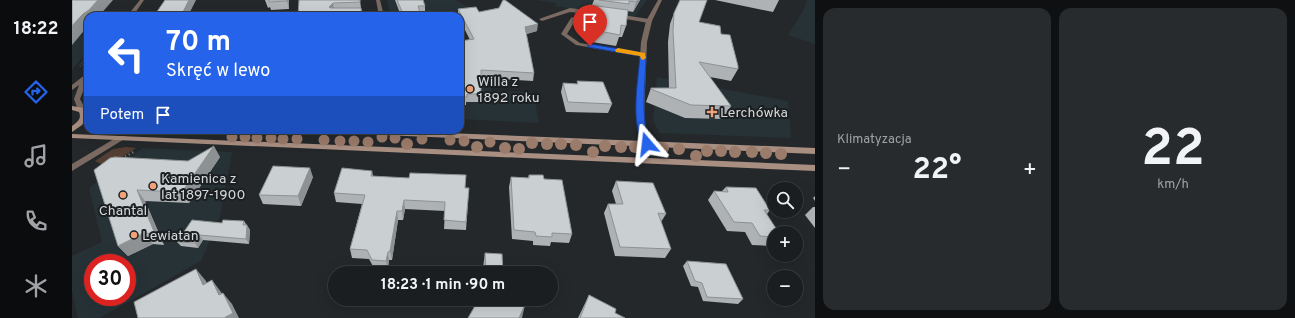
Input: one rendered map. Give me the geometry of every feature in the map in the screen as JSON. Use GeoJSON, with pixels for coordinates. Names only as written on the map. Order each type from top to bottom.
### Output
{"type":"FeatureCollection","features":[{"type":"Feature","properties":{"kind":"street"},"geometry":{"type":"LineString","coordinates":[[133,12],[142,0]]}},
{"type":"Feature","properties":{"kind":"street"},"geometry":{"type":"LineString","coordinates":[[378,0],[381,12]]}},
{"type":"Feature","properties":{"kind":"street"},"geometry":{"type":"LineString","coordinates":[[647,144],[643,136],[640,118],[644,42],[649,21],[660,0]]}},
{"type":"Feature","properties":{"kind":"street"},"geometry":{"type":"LineString","coordinates":[[542,19],[570,10],[602,14]]}},
{"type":"Feature","properties":{"kind":"street"},"geometry":{"type":"LineString","coordinates":[[610,15],[649,21]]}},
{"type":"Feature","properties":{"kind":"street"},"geometry":{"type":"LineString","coordinates":[[573,19],[564,34],[578,44],[643,55]]}},
{"type":"Feature","properties":{"kind":"street"},"geometry":{"type":"LineString","coordinates":[[72,88],[84,78]]}},
{"type":"Feature","properties":{"kind":"street"},"geometry":{"type":"LineString","coordinates":[[84,82],[77,99],[84,113]]}},
{"type":"Feature","properties":{"kind":"street"},"geometry":{"type":"LineString","coordinates":[[72,108],[84,114]]}},
{"type":"Feature","properties":{"kind":"street"},"geometry":{"type":"LineString","coordinates":[[72,130],[81,123],[84,117]]}},
{"type":"Feature","properties":{"kind":"street"},"geometry":{"type":"LineString","coordinates":[[444,134],[815,151]]}},
{"type":"Feature","properties":{"kind":"street"},"geometry":{"type":"LineString","coordinates":[[72,136],[815,168]]}},
{"type":"Feature","properties":{"kind":"street"},"geometry":{"type":"LineString","coordinates":[[72,168],[122,138]]}},
{"type":"Feature","properties":{"kind":"path"},"geometry":{"type":"LineString","coordinates":[[118,162],[136,150]]}},
{"type":"Feature","properties":{"kind":"shaded area"},"geometry":{"type":"Polygon","coordinates":[[[387,0],[456,0],[479,14],[464,16],[464,12],[390,12],[387,0]]]}},
{"type":"Feature","properties":{"kind":"shaded area"},"geometry":{"type":"Polygon","coordinates":[[[535,0],[647,0],[635,17],[555,6],[556,3],[535,0]]]}},
{"type":"Feature","properties":{"kind":"shaded area"},"geometry":{"type":"Polygon","coordinates":[[[807,0],[815,0],[815,44],[788,35],[804,9],[807,0]]]}},
{"type":"Feature","properties":{"kind":"shaded area"},"geometry":{"type":"Polygon","coordinates":[[[84,35],[84,56],[72,70],[72,36],[84,35]]]}},
{"type":"Feature","properties":{"kind":"shaded area"},"geometry":{"type":"Polygon","coordinates":[[[491,64],[491,91],[533,92],[539,123],[464,119],[464,67],[491,64]]]}},
{"type":"Feature","properties":{"kind":"shaded area"},"geometry":{"type":"Polygon","coordinates":[[[657,77],[788,101],[791,138],[660,133],[653,121],[657,77]]]}},
{"type":"Feature","properties":{"kind":"shaded area"},"geometry":{"type":"Polygon","coordinates":[[[126,147],[136,148],[107,167],[95,161],[113,149],[126,147]]]}},
{"type":"Feature","properties":{"kind":"shaded area"},"geometry":{"type":"Polygon","coordinates":[[[143,148],[232,152],[220,217],[201,261],[136,298],[136,254],[84,254],[84,306],[121,306],[100,318],[78,318],[72,291],[72,256],[102,242],[89,188],[143,148]]]}},
{"type":"Feature","properties":{"kind":"building"},"geometry":{"type":"Polygon","coordinates":[[[72,0],[98,0],[89,10],[84,12],[72,26],[72,0]]]}},
{"type":"Feature","properties":{"kind":"building"},"geometry":{"type":"Polygon","coordinates":[[[165,0],[189,0],[183,12],[157,12],[165,0]]]}},
{"type":"Feature","properties":{"kind":"building"},"geometry":{"type":"Polygon","coordinates":[[[269,0],[287,0],[287,1],[269,2],[269,0]]]}},
{"type":"Feature","properties":{"kind":"building"},"geometry":{"type":"Polygon","coordinates":[[[299,0],[360,0],[360,2],[333,3],[329,7],[361,8],[362,12],[298,12],[299,0]]]}},
{"type":"Feature","properties":{"kind":"building"},"geometry":{"type":"Polygon","coordinates":[[[397,0],[423,0],[425,6],[418,6],[420,12],[402,12],[397,0]]]}},
{"type":"Feature","properties":{"kind":"building"},"geometry":{"type":"Polygon","coordinates":[[[503,0],[505,0],[538,24],[525,27],[534,73],[481,70],[481,94],[467,94],[467,97],[464,97],[464,40],[474,39],[464,20],[464,12],[460,12],[458,9],[476,7],[479,12],[499,8],[503,0]]]}},
{"type":"Feature","properties":{"kind":"building"},"geometry":{"type":"Polygon","coordinates":[[[599,0],[638,0],[636,2],[629,1],[629,4],[599,0]]]}},
{"type":"Feature","properties":{"kind":"building"},"geometry":{"type":"Polygon","coordinates":[[[680,0],[707,0],[699,22],[720,26],[721,34],[730,35],[738,69],[699,62],[731,106],[691,105],[651,89],[676,88],[673,31],[674,13],[680,0]]]}},
{"type":"Feature","properties":{"kind":"building"},"geometry":{"type":"Polygon","coordinates":[[[589,5],[628,10],[626,26],[621,25],[620,35],[589,29],[592,18],[579,16],[589,5]]]}},
{"type":"Feature","properties":{"kind":"building"},"geometry":{"type":"Polygon","coordinates":[[[577,81],[603,82],[612,104],[568,102],[563,83],[578,84],[577,81]]]}},
{"type":"Feature","properties":{"kind":"building"},"geometry":{"type":"Polygon","coordinates":[[[214,146],[182,192],[137,190],[155,234],[144,233],[118,246],[94,170],[110,158],[115,157],[188,161],[214,146]]]}},
{"type":"Feature","properties":{"kind":"building"},"geometry":{"type":"Polygon","coordinates":[[[273,166],[310,168],[298,196],[259,195],[273,166]]]}},
{"type":"Feature","properties":{"kind":"building"},"geometry":{"type":"Polygon","coordinates":[[[342,168],[372,171],[371,176],[409,178],[410,173],[466,175],[465,188],[469,188],[466,222],[444,220],[445,202],[404,200],[402,211],[397,211],[390,251],[388,252],[386,261],[372,260],[367,250],[350,249],[365,195],[334,193],[342,168]]]}},
{"type":"Feature","properties":{"kind":"building"},"geometry":{"type":"Polygon","coordinates":[[[529,175],[543,175],[544,179],[562,180],[572,234],[552,233],[552,237],[536,236],[535,232],[514,230],[511,177],[529,178],[529,175]]]}},
{"type":"Feature","properties":{"kind":"building"},"geometry":{"type":"Polygon","coordinates":[[[616,181],[653,183],[666,214],[658,213],[671,249],[620,247],[608,204],[623,204],[616,181]]]}},
{"type":"Feature","properties":{"kind":"building"},"geometry":{"type":"Polygon","coordinates":[[[726,187],[756,188],[767,205],[767,210],[764,210],[767,218],[769,218],[774,226],[767,226],[767,236],[760,236],[752,223],[734,222],[714,191],[728,192],[726,187]]]}},
{"type":"Feature","properties":{"kind":"building"},"geometry":{"type":"Polygon","coordinates":[[[192,220],[222,223],[223,220],[244,221],[243,225],[247,225],[246,239],[199,235],[195,243],[177,242],[192,220]]]}},
{"type":"Feature","properties":{"kind":"building"},"geometry":{"type":"Polygon","coordinates":[[[485,253],[502,254],[503,266],[486,266],[485,253]]]}},
{"type":"Feature","properties":{"kind":"building"},"geometry":{"type":"Polygon","coordinates":[[[687,261],[726,264],[743,299],[707,297],[702,283],[695,281],[687,261]]]}},
{"type":"Feature","properties":{"kind":"building"},"geometry":{"type":"Polygon","coordinates":[[[196,269],[203,285],[212,280],[219,295],[223,293],[233,313],[224,318],[138,318],[135,306],[136,301],[196,269]]]}},
{"type":"Feature","properties":{"kind":"building"},"geometry":{"type":"Polygon","coordinates":[[[589,295],[616,309],[615,313],[625,318],[580,318],[589,295]]]}},
{"type":"Feature","properties":{"kind":"building"},"geometry":{"type":"Polygon","coordinates":[[[475,306],[525,306],[519,318],[468,318],[475,306]]]}},
{"type":"Feature","properties":{"kind":"slow traffic"},"geometry":{"type":"LineString","coordinates":[[618,50],[643,55],[643,58]]}},
{"type":"Feature","properties":{"kind":"place","name":"Willa z 1892 roku"},"geometry":{"type":"Point","coordinates":[470,89]}},
{"type":"Feature","properties":{"kind":"place","name":"Lerchówka"},"geometry":{"type":"Point","coordinates":[712,112]}},
{"type":"Feature","properties":{"kind":"place","name":"Kamienica z lat 1897-1900"},"geometry":{"type":"Point","coordinates":[153,186]}},
{"type":"Feature","properties":{"kind":"place","name":"Chantal"},"geometry":{"type":"Point","coordinates":[123,195]}},
{"type":"Feature","properties":{"kind":"place","name":"Lewiatan"},"geometry":{"type":"Point","coordinates":[134,235]}},
{"type":"Feature","properties":{"kind":"route"},"geometry":{"type":"LineString","coordinates":[[590,46],[643,55],[640,118],[643,136],[647,144]]}}]}
